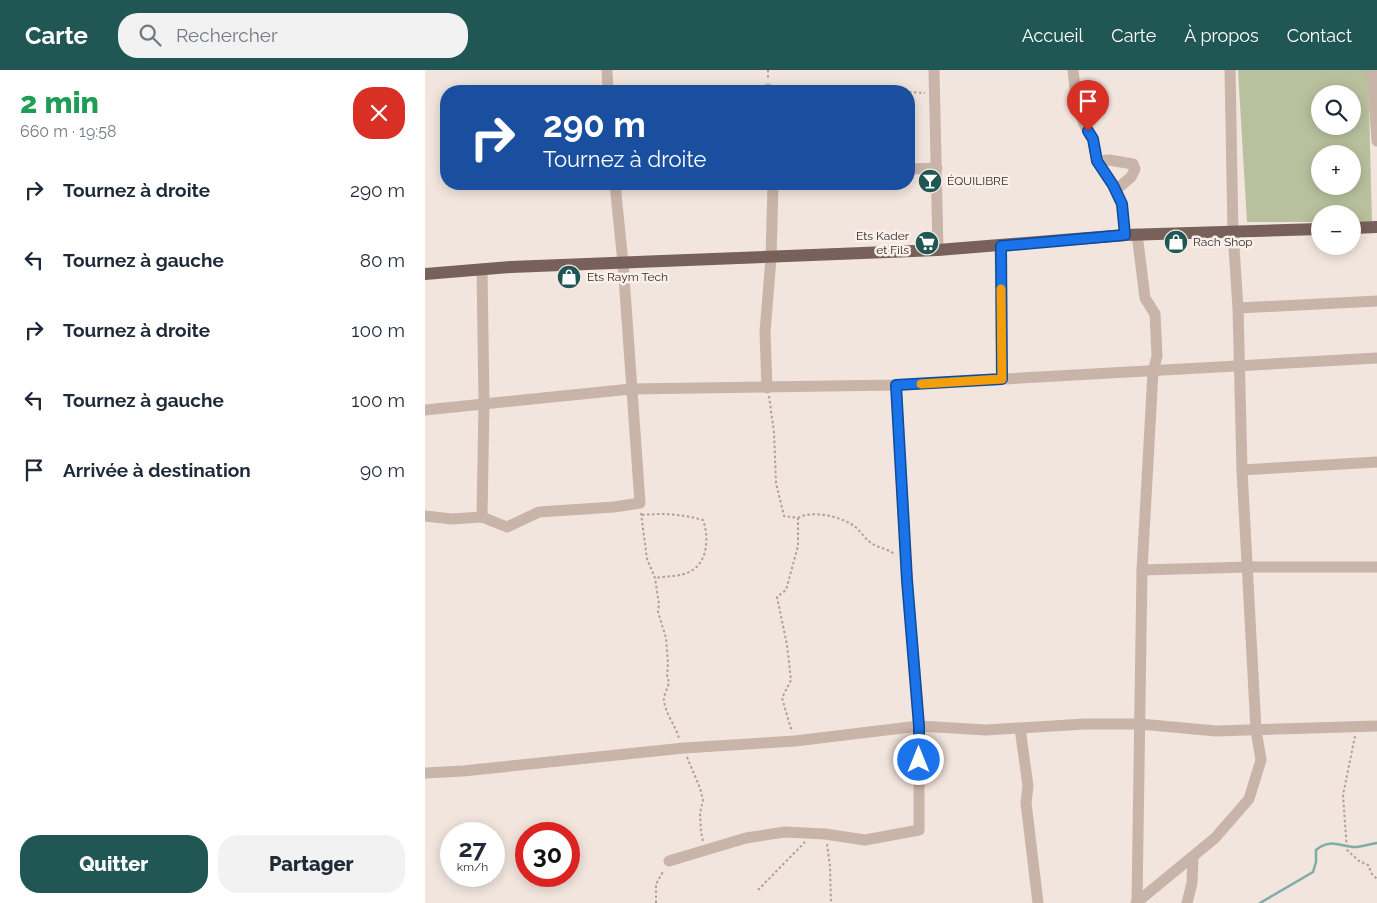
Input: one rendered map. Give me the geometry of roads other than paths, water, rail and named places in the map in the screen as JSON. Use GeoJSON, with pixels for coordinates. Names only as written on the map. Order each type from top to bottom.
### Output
{"type":"FeatureCollection","features":[{"type":"Feature","properties":{"kind":"main road"},"geometry":{"type":"LineString","coordinates":[[1361,228],[1377,227]]}},
{"type":"Feature","properties":{"kind":"main road"},"geometry":{"type":"LineString","coordinates":[[425,274],[482,269],[938,250],[1131,234],[1311,230]]}},
{"type":"Feature","properties":{"kind":"street"},"geometry":{"type":"LineString","coordinates":[[607,70],[608,85]]}},
{"type":"Feature","properties":{"kind":"street"},"geometry":{"type":"LineString","coordinates":[[934,70],[938,250]]}},
{"type":"Feature","properties":{"kind":"street"},"geometry":{"type":"LineString","coordinates":[[1073,70],[1077,104],[1084,124],[1093,139],[1097,161],[1116,190],[1122,204],[1131,234],[1145,298],[1155,314],[1157,356],[1153,372],[1143,570],[1137,902]]}},
{"type":"Feature","properties":{"kind":"street"},"geometry":{"type":"LineString","coordinates":[[1137,902],[1215,838],[1249,799],[1261,760],[1256,730],[1242,470],[1238,308],[1233,233],[1230,70]]}},
{"type":"Feature","properties":{"kind":"street"},"geometry":{"type":"LineString","coordinates":[[1372,70],[1377,141]]}},
{"type":"Feature","properties":{"kind":"street"},"geometry":{"type":"LineString","coordinates":[[1097,161],[1109,160],[1133,164],[1135,170],[1131,177],[1116,190]]}},
{"type":"Feature","properties":{"kind":"street"},"geometry":{"type":"LineString","coordinates":[[915,168],[937,168]]}},
{"type":"Feature","properties":{"kind":"street"},"geometry":{"type":"LineString","coordinates":[[425,516],[452,519],[482,517],[507,527],[539,512],[615,508],[640,503],[623,263],[616,190]]}},
{"type":"Feature","properties":{"kind":"street"},"geometry":{"type":"LineString","coordinates":[[767,388],[765,332],[771,258],[773,190]]}},
{"type":"Feature","properties":{"kind":"street"},"geometry":{"type":"LineString","coordinates":[[1001,246],[1002,379]]}},
{"type":"Feature","properties":{"kind":"street"},"geometry":{"type":"LineString","coordinates":[[482,269],[484,404],[482,517]]}},
{"type":"Feature","properties":{"kind":"street"},"geometry":{"type":"LineString","coordinates":[[1238,308],[1377,301]]}},
{"type":"Feature","properties":{"kind":"street"},"geometry":{"type":"LineString","coordinates":[[425,410],[631,388],[767,388],[896,385],[1377,358]]}},
{"type":"Feature","properties":{"kind":"street"},"geometry":{"type":"LineString","coordinates":[[669,861],[746,838],[785,832],[865,840],[919,830],[919,726],[907,580],[896,385]]}},
{"type":"Feature","properties":{"kind":"street"},"geometry":{"type":"LineString","coordinates":[[1242,470],[1377,462]]}},
{"type":"Feature","properties":{"kind":"street"},"geometry":{"type":"LineString","coordinates":[[1143,570],[1248,567],[1377,567]]}},
{"type":"Feature","properties":{"kind":"street"},"geometry":{"type":"LineString","coordinates":[[425,773],[463,771],[684,748],[795,741],[919,726],[986,730],[1085,724],[1140,724],[1216,731],[1377,726]]}},
{"type":"Feature","properties":{"kind":"street"},"geometry":{"type":"LineString","coordinates":[[1020,728],[1028,786],[1026,803],[1038,903]]}},
{"type":"Feature","properties":{"kind":"street"},"geometry":{"type":"LineString","coordinates":[[1187,903],[1193,857]]}},
{"type":"Feature","properties":{"kind":"waterway"},"geometry":{"type":"LineString","coordinates":[[1260,903],[1313,872],[1316,862],[1316,850],[1321,846],[1337,844],[1357,847],[1377,843]]}},
{"type":"Feature","properties":{"kind":"place","name":"ÉQUILIBRE"},"geometry":{"type":"Point","coordinates":[930,181]}},
{"type":"Feature","properties":{"kind":"place","name":"Rach Shop"},"geometry":{"type":"Point","coordinates":[1176,242]}},
{"type":"Feature","properties":{"kind":"place","name":"Ets Kader et Fils"},"geometry":{"type":"Point","coordinates":[927,243]}},
{"type":"Feature","properties":{"kind":"place","name":"Ets Raym Tech"},"geometry":{"type":"Point","coordinates":[569,277]}}]}
